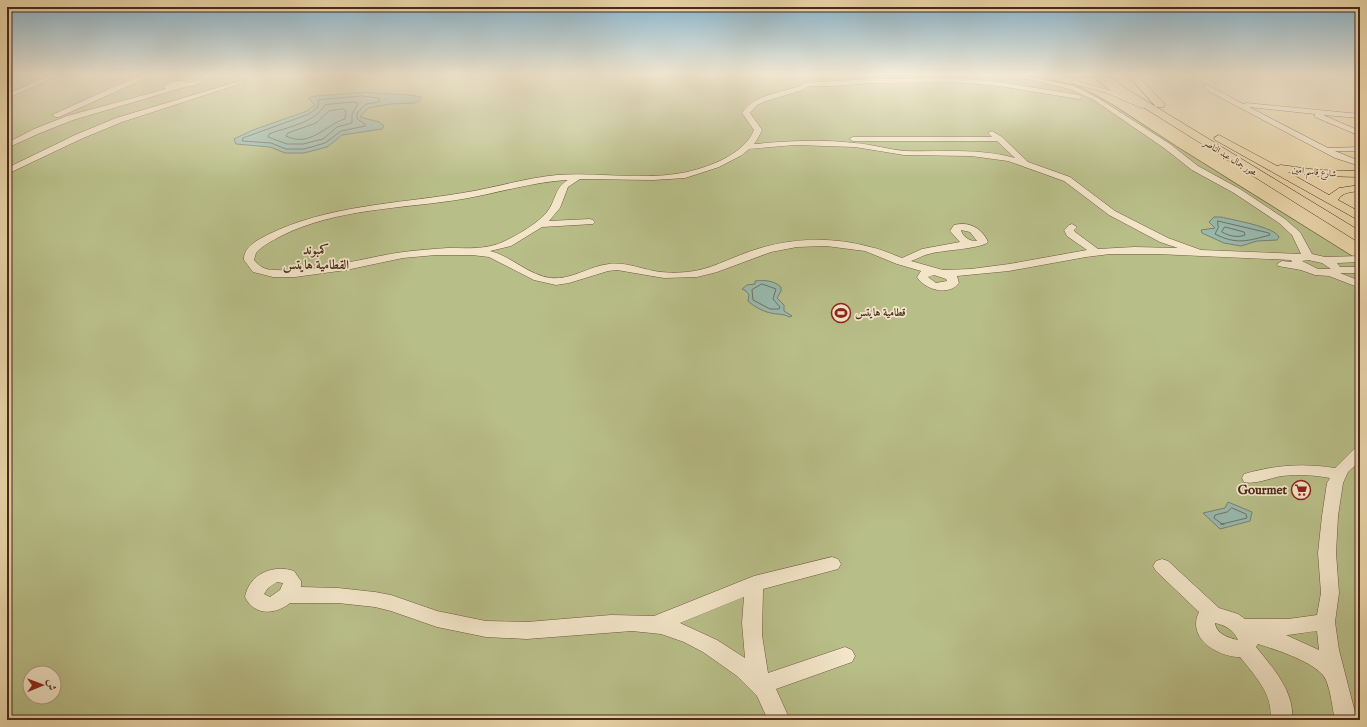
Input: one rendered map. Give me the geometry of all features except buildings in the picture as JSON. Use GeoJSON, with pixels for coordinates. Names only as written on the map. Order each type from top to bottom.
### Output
{"type":"FeatureCollection","features":[{"type":"Feature","properties":{"kind":"main road","name":"محور جمال عبد الناصر"},"geometry":{"type":"LineString","coordinates":[[1160,109],[1268,165],[1360,217]]}},
{"type":"Feature","properties":{"kind":"main road","name":"محور جمال عبد الناصر"},"geometry":{"type":"LineString","coordinates":[[1160,109],[1360,237]]}},
{"type":"Feature","properties":{"kind":"main road","name":"شارع قاسم امين"},"geometry":{"type":"LineString","coordinates":[[1268,165],[1318,173],[1360,173]]}},
{"type":"Feature","properties":{"kind":"main road","name":"شارع قاسم امين"},"geometry":{"type":"LineString","coordinates":[[1332,202],[1334,195],[1340,191],[1360,188]]}},
{"type":"Feature","properties":{"kind":"street"},"geometry":{"type":"LineString","coordinates":[[7,138],[70,109]]}},
{"type":"Feature","properties":{"kind":"street"},"geometry":{"type":"LineString","coordinates":[[7,146],[61,122],[104,109]]}},
{"type":"Feature","properties":{"kind":"street"},"geometry":{"type":"LineString","coordinates":[[7,171],[105,126],[156,109]]}},
{"type":"Feature","properties":{"kind":"street"},"geometry":{"type":"LineString","coordinates":[[747,109],[746,115],[760,134],[747,147],[711,167],[685,175],[651,178],[551,178],[463,196],[387,205],[318,220],[284,231],[268,239],[251,251],[248,258],[250,263],[255,268],[265,272],[293,274],[320,272],[403,255],[441,252],[475,252],[497,257],[544,281],[554,282],[564,281],[612,267],[632,268],[666,276],[698,274],[783,246],[815,243],[837,243],[860,247],[883,254],[901,262],[929,284],[936,286],[948,286],[953,283],[1095,258],[1120,256],[1323,260],[1359,263]]}},
{"type":"Feature","properties":{"kind":"street"},"geometry":{"type":"LineString","coordinates":[[1111,109],[1167,146],[1190,165],[1237,191],[1288,225],[1299,239],[1303,260]]}},
{"type":"Feature","properties":{"kind":"street"},"geometry":{"type":"LineString","coordinates":[[1247,109],[1338,156],[1360,164]]}},
{"type":"Feature","properties":{"kind":"street"},"geometry":{"type":"LineString","coordinates":[[1285,109],[1359,115]]}},
{"type":"Feature","properties":{"kind":"street"},"geometry":{"type":"LineString","coordinates":[[1310,111],[1360,134]]}},
{"type":"Feature","properties":{"kind":"street"},"geometry":{"type":"LineString","coordinates":[[774,136],[860,142],[904,153],[971,154],[999,157],[1026,164],[1067,179],[1112,213],[1158,236],[1198,252]]}},
{"type":"Feature","properties":{"kind":"street"},"geometry":{"type":"LineString","coordinates":[[747,147],[795,143],[999,138],[1026,164]]}},
{"type":"Feature","properties":{"kind":"street"},"geometry":{"type":"LineString","coordinates":[[1326,149],[1360,149]]}},
{"type":"Feature","properties":{"kind":"street"},"geometry":{"type":"LineString","coordinates":[[999,157],[1013,152]]}},
{"type":"Feature","properties":{"kind":"street"},"geometry":{"type":"LineString","coordinates":[[1338,156],[1345,163],[1360,173]]}},
{"type":"Feature","properties":{"kind":"street"},"geometry":{"type":"LineString","coordinates":[[475,252],[507,244],[540,224],[550,215],[558,204],[562,189],[567,183],[578,177]]}},
{"type":"Feature","properties":{"kind":"street"},"geometry":{"type":"LineString","coordinates":[[551,178],[562,189]]}},
{"type":"Feature","properties":{"kind":"street"},"geometry":{"type":"LineString","coordinates":[[550,215],[560,222]]}},
{"type":"Feature","properties":{"kind":"street"},"geometry":{"type":"LineString","coordinates":[[540,224],[590,222]]}},
{"type":"Feature","properties":{"kind":"street"},"geometry":{"type":"LineString","coordinates":[[1072,227],[1069,230],[1071,234],[1096,252]]}},
{"type":"Feature","properties":{"kind":"street"},"geometry":{"type":"LineString","coordinates":[[1158,236],[1161,242],[1161,250]]}},
{"type":"Feature","properties":{"kind":"street"},"geometry":{"type":"LineString","coordinates":[[497,257],[507,244]]}},
{"type":"Feature","properties":{"kind":"street"},"geometry":{"type":"LineString","coordinates":[[901,262],[931,250],[968,244]]}},
{"type":"Feature","properties":{"kind":"street"},"geometry":{"type":"LineString","coordinates":[[901,262],[914,264],[932,272],[974,272],[1014,267],[1096,252],[1161,250],[1303,260],[1319,272],[1333,271],[1359,263]]}},
{"type":"Feature","properties":{"kind":"street"},"geometry":{"type":"LineString","coordinates":[[1323,260],[1333,265],[1333,271]]}},
{"type":"Feature","properties":{"kind":"street"},"geometry":{"type":"LineString","coordinates":[[1333,271],[1360,285]]}},
{"type":"Feature","properties":{"kind":"street"},"geometry":{"type":"LineString","coordinates":[[923,279],[923,275],[932,272]]}},
{"type":"Feature","properties":{"kind":"street"},"geometry":{"type":"LineString","coordinates":[[945,273],[952,278],[953,283]]}},
{"type":"Feature","properties":{"kind":"street"},"geometry":{"type":"LineString","coordinates":[[1346,720],[1329,650],[1325,622],[1330,593],[1327,553],[1333,489],[1338,474],[1347,463],[1360,452]]}},
{"type":"Feature","properties":{"kind":"street"},"geometry":{"type":"LineString","coordinates":[[1250,478],[1287,469],[1311,470],[1338,474]]}},
{"type":"Feature","properties":{"kind":"street"},"geometry":{"type":"LineString","coordinates":[[288,594],[352,596],[372,599],[388,602],[450,622],[487,629],[535,630],[603,625],[653,624],[706,605],[754,584],[832,564]]}},
{"type":"Feature","properties":{"kind":"street"},"geometry":{"type":"LineString","coordinates":[[1162,566],[1214,615]]}},
{"type":"Feature","properties":{"kind":"street"},"geometry":{"type":"LineString","coordinates":[[754,584],[752,632],[755,658],[761,685]]}},
{"type":"Feature","properties":{"kind":"street"},"geometry":{"type":"LineString","coordinates":[[1281,720],[1283,716],[1281,703],[1275,689],[1245,636],[1233,620],[1223,616],[1214,615],[1206,617],[1204,624],[1207,632],[1215,640],[1231,648],[1237,649],[1245,636],[1288,626],[1325,622]]}},
{"type":"Feature","properties":{"kind":"street"},"geometry":{"type":"LineString","coordinates":[[653,624],[687,635],[714,647],[738,664],[761,685],[773,705],[779,720]]}},
{"type":"Feature","properties":{"kind":"street"},"geometry":{"type":"LineString","coordinates":[[1245,636],[1287,644],[1303,650],[1321,662],[1336,676]]}},
{"type":"Feature","properties":{"kind":"street"},"geometry":{"type":"LineString","coordinates":[[761,685],[845,656]]}},
{"type":"Feature","properties":{"kind":"green space"},"geometry":{"type":"Polygon","coordinates":[[[7,109],[1119,109],[1360,261],[1360,720],[7,720],[7,109]]]}},
{"type":"Feature","properties":{"kind":"water"},"geometry":{"type":"Polygon","coordinates":[[[310,109],[367,109],[360,117],[379,122],[384,126],[382,129],[342,135],[327,147],[304,153],[285,153],[270,147],[236,144],[234,139],[253,130],[310,109]]]}},
{"type":"Feature","properties":{"kind":"water"},"geometry":{"type":"Polygon","coordinates":[[[1214,217],[1221,217],[1262,227],[1276,233],[1279,237],[1277,240],[1257,241],[1241,246],[1224,243],[1202,233],[1201,230],[1215,228],[1209,222],[1214,217]]]}},
{"type":"Feature","properties":{"kind":"water"},"geometry":{"type":"Polygon","coordinates":[[[755,281],[768,281],[781,287],[781,291],[777,298],[784,305],[784,311],[792,316],[789,317],[773,314],[756,307],[748,301],[749,295],[742,289],[747,285],[755,284],[755,281]]]}},
{"type":"Feature","properties":{"kind":"water"},"geometry":{"type":"Polygon","coordinates":[[[1228,502],[1252,512],[1250,521],[1220,529],[1203,513],[1225,508],[1228,502]]]}},
{"type":"Feature","properties":{"kind":"place","name":"قطامية هايتس"},"geometry":{"type":"Point","coordinates":[841,313]}},
{"type":"Feature","properties":{"kind":"place","name":"Gourmet"},"geometry":{"type":"Point","coordinates":[1301,490]}},
{"type":"Feature","properties":{"kind":"district","name":"كمبوند القطامية هايتس"},"geometry":{"type":"Point","coordinates":[316,258]}}]}
